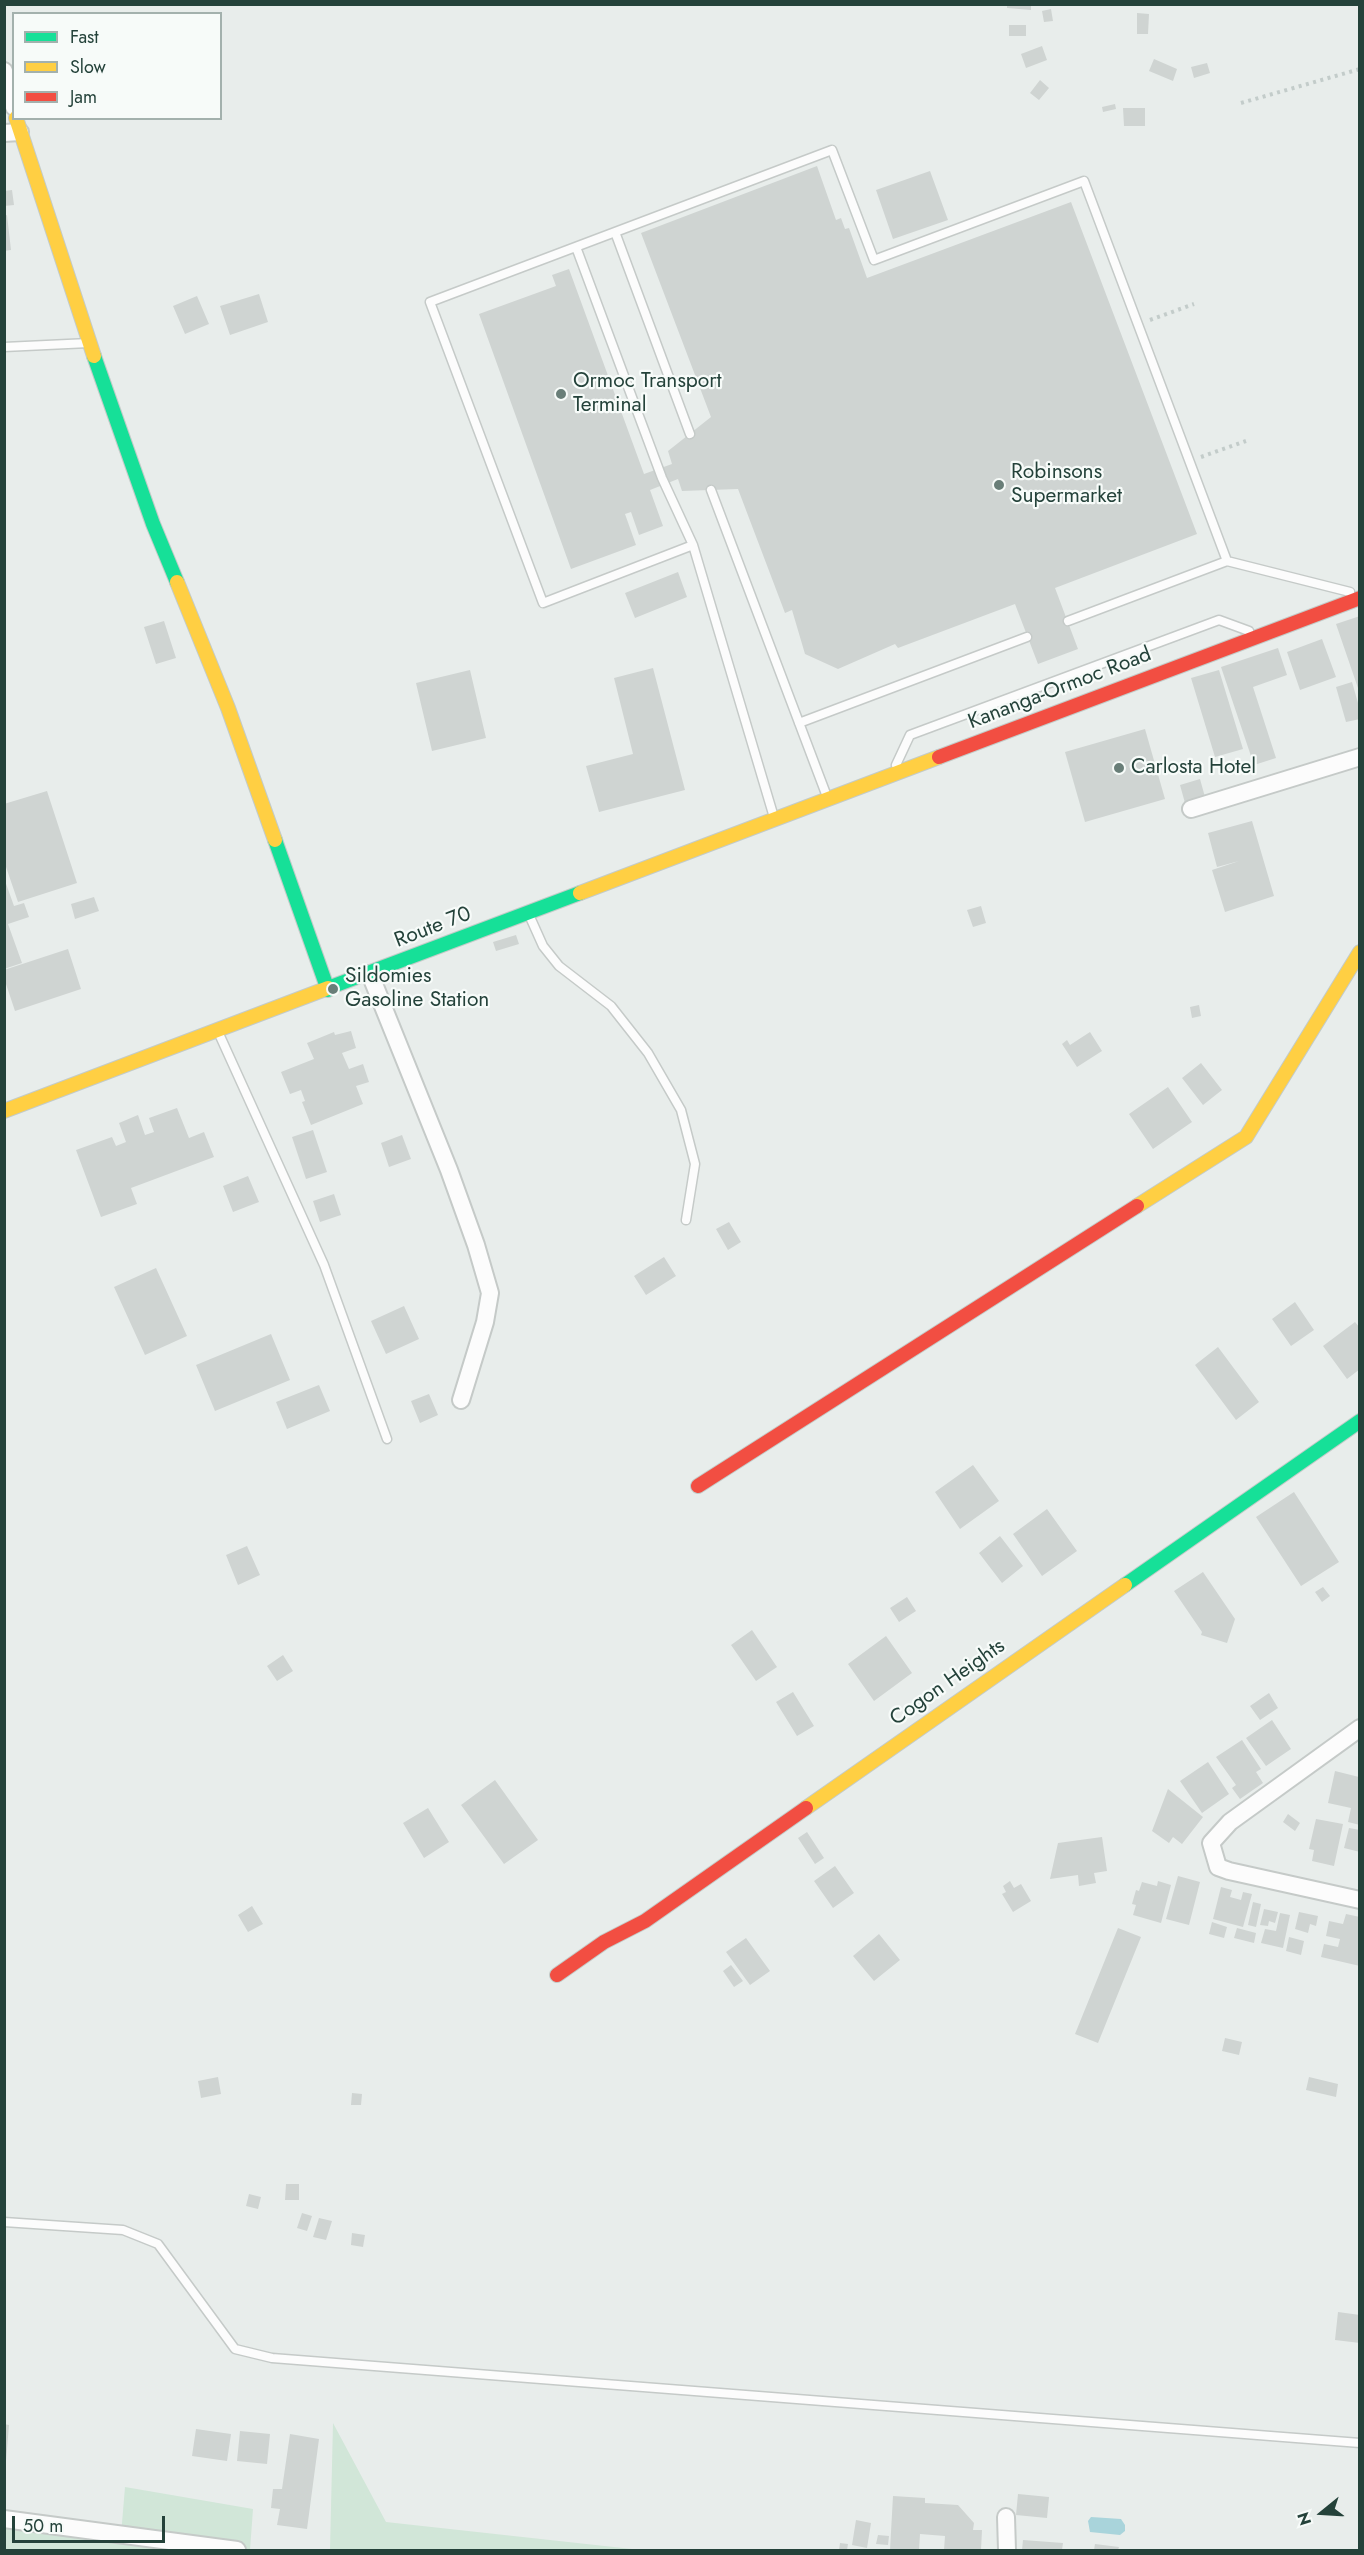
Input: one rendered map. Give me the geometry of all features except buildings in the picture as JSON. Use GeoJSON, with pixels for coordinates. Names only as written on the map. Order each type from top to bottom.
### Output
{"type":"FeatureCollection","features":[{"type":"Feature","properties":{"kind":"main road"},"geometry":{"type":"LineString","coordinates":[[14,128],[153,524],[228,708],[328,990]]}},
{"type":"Feature","properties":{"kind":"main road","name":"Kananga-Ormoc Road"},"geometry":{"type":"LineString","coordinates":[[775,820],[1359,596]]}},
{"type":"Feature","properties":{"kind":"main road","name":"Route 70"},"geometry":{"type":"LineString","coordinates":[[4,1111],[775,820]]}},
{"type":"Feature","properties":{"kind":"main road"},"geometry":{"type":"LineString","coordinates":[[698,1486],[1246,1137],[1359,952]]}},
{"type":"Feature","properties":{"kind":"main road","name":"Cogon Heights"},"geometry":{"type":"LineString","coordinates":[[557,1976],[604,1942],[645,1921],[1359,1421]]}},
{"type":"Feature","properties":{"kind":"street"},"geometry":{"type":"LineString","coordinates":[[4,71],[12,100]]}},
{"type":"Feature","properties":{"kind":"street"},"geometry":{"type":"LineString","coordinates":[[1191,809],[1359,757]]}},
{"type":"Feature","properties":{"kind":"street"},"geometry":{"type":"LineString","coordinates":[[370,974],[449,1170],[476,1245],[490,1293],[485,1322],[461,1400]]}},
{"type":"Feature","properties":{"kind":"street"},"geometry":{"type":"LineString","coordinates":[[1356,1734],[1230,1822],[1211,1843],[1218,1867],[1359,1900]]}},
{"type":"Feature","properties":{"kind":"street"},"geometry":{"type":"LineString","coordinates":[[1006,2517],[1007,2550]]}},
{"type":"Feature","properties":{"kind":"street"},"geometry":{"type":"LineString","coordinates":[[4,2519],[237,2550]]}},
{"type":"Feature","properties":{"kind":"lane"},"geometry":{"type":"LineString","coordinates":[[693,545],[543,603],[430,302],[832,150],[874,260],[1084,181],[1191,460],[1227,561]]}},
{"type":"Feature","properties":{"kind":"lane"},"geometry":{"type":"LineString","coordinates":[[615,232],[690,434]]}},
{"type":"Feature","properties":{"kind":"lane"},"geometry":{"type":"LineString","coordinates":[[576,247],[662,478],[693,545],[775,820]]}},
{"type":"Feature","properties":{"kind":"lane"},"geometry":{"type":"LineString","coordinates":[[4,347],[90,343]]}},
{"type":"Feature","properties":{"kind":"lane"},"geometry":{"type":"LineString","coordinates":[[711,490],[828,800]]}},
{"type":"Feature","properties":{"kind":"lane"},"geometry":{"type":"LineString","coordinates":[[1068,621],[1227,561],[1359,596]]}},
{"type":"Feature","properties":{"kind":"lane"},"geometry":{"type":"LineString","coordinates":[[892,776],[910,735],[1218,620],[1261,635]]}},
{"type":"Feature","properties":{"kind":"lane"},"geometry":{"type":"LineString","coordinates":[[799,723],[1027,637]]}},
{"type":"Feature","properties":{"kind":"lane"},"geometry":{"type":"LineString","coordinates":[[528,914],[543,946],[559,966],[611,1006],[641,1044],[681,1110],[695,1164],[686,1220]]}},
{"type":"Feature","properties":{"kind":"lane"},"geometry":{"type":"LineString","coordinates":[[218,1030],[324,1265],[387,1439]]}},
{"type":"Feature","properties":{"kind":"lane"},"geometry":{"type":"LineString","coordinates":[[4,2222],[123,2230],[158,2244],[235,2349],[272,2358],[1359,2443]]}},
{"type":"Feature","properties":{"kind":"path"},"geometry":{"type":"LineString","coordinates":[[1240,103],[1359,69]]}},
{"type":"Feature","properties":{"kind":"path"},"geometry":{"type":"LineString","coordinates":[[1138,325],[1194,304]]}},
{"type":"Feature","properties":{"kind":"path"},"geometry":{"type":"LineString","coordinates":[[1191,460],[1245,441]]}},
{"type":"Feature","properties":{"kind":"green space"},"geometry":{"type":"Polygon","coordinates":[[[333,2423],[386,2522],[641,2550],[330,2550],[333,2423]]]}},
{"type":"Feature","properties":{"kind":"green space"},"geometry":{"type":"Polygon","coordinates":[[[125,2487],[253,2509],[250,2550],[5,2550],[5,2519],[121,2535],[125,2487]]]}},
{"type":"Feature","properties":{"kind":"water"},"geometry":{"type":"Polygon","coordinates":[[[1091,2517],[1121,2519],[1125,2525],[1125,2531],[1120,2535],[1090,2532],[1088,2521],[1091,2517]]]}},
{"type":"Feature","properties":{"kind":"traffic: fast"},"geometry":{"type":"LineString","coordinates":[[94,356],[153,524],[177,582]]}},
{"type":"Feature","properties":{"kind":"traffic: fast"},"geometry":{"type":"LineString","coordinates":[[275,840],[328,990]]}},
{"type":"Feature","properties":{"kind":"traffic: fast"},"geometry":{"type":"LineString","coordinates":[[328,988],[580,893]]}},
{"type":"Feature","properties":{"kind":"traffic: fast"},"geometry":{"type":"LineString","coordinates":[[1125,1585],[1360,1421]]}},
{"type":"Feature","properties":{"kind":"traffic: slow"},"geometry":{"type":"LineString","coordinates":[[17,120],[94,356]]}},
{"type":"Feature","properties":{"kind":"traffic: slow"},"geometry":{"type":"LineString","coordinates":[[177,582],[228,708],[275,840]]}},
{"type":"Feature","properties":{"kind":"traffic: slow"},"geometry":{"type":"LineString","coordinates":[[580,893],[939,757]]}},
{"type":"Feature","properties":{"kind":"traffic: slow"},"geometry":{"type":"LineString","coordinates":[[1137,1206],[1246,1137],[1360,952]]}},
{"type":"Feature","properties":{"kind":"traffic: slow"},"geometry":{"type":"LineString","coordinates":[[4,1111],[328,988]]}},
{"type":"Feature","properties":{"kind":"traffic: slow"},"geometry":{"type":"LineString","coordinates":[[806,1808],[1125,1585]]}},
{"type":"Feature","properties":{"kind":"traffic: jam"},"geometry":{"type":"LineString","coordinates":[[939,757],[1360,598]]}},
{"type":"Feature","properties":{"kind":"traffic: jam"},"geometry":{"type":"LineString","coordinates":[[698,1486],[1137,1206]]}},
{"type":"Feature","properties":{"kind":"traffic: jam"},"geometry":{"type":"LineString","coordinates":[[557,1975],[604,1942],[645,1921],[806,1808]]}},
{"type":"Feature","properties":{"kind":"place","name":"Ormoc Transport Terminal"},"geometry":{"type":"Point","coordinates":[561,394]}},
{"type":"Feature","properties":{"kind":"place","name":"Robinsons Supermarket"},"geometry":{"type":"Point","coordinates":[999,485]}},
{"type":"Feature","properties":{"kind":"place","name":"Carlosta Hotel"},"geometry":{"type":"Point","coordinates":[1119,768]}},
{"type":"Feature","properties":{"kind":"place","name":"Sildomies Gasoline Station"},"geometry":{"type":"Point","coordinates":[333,989]}}]}
